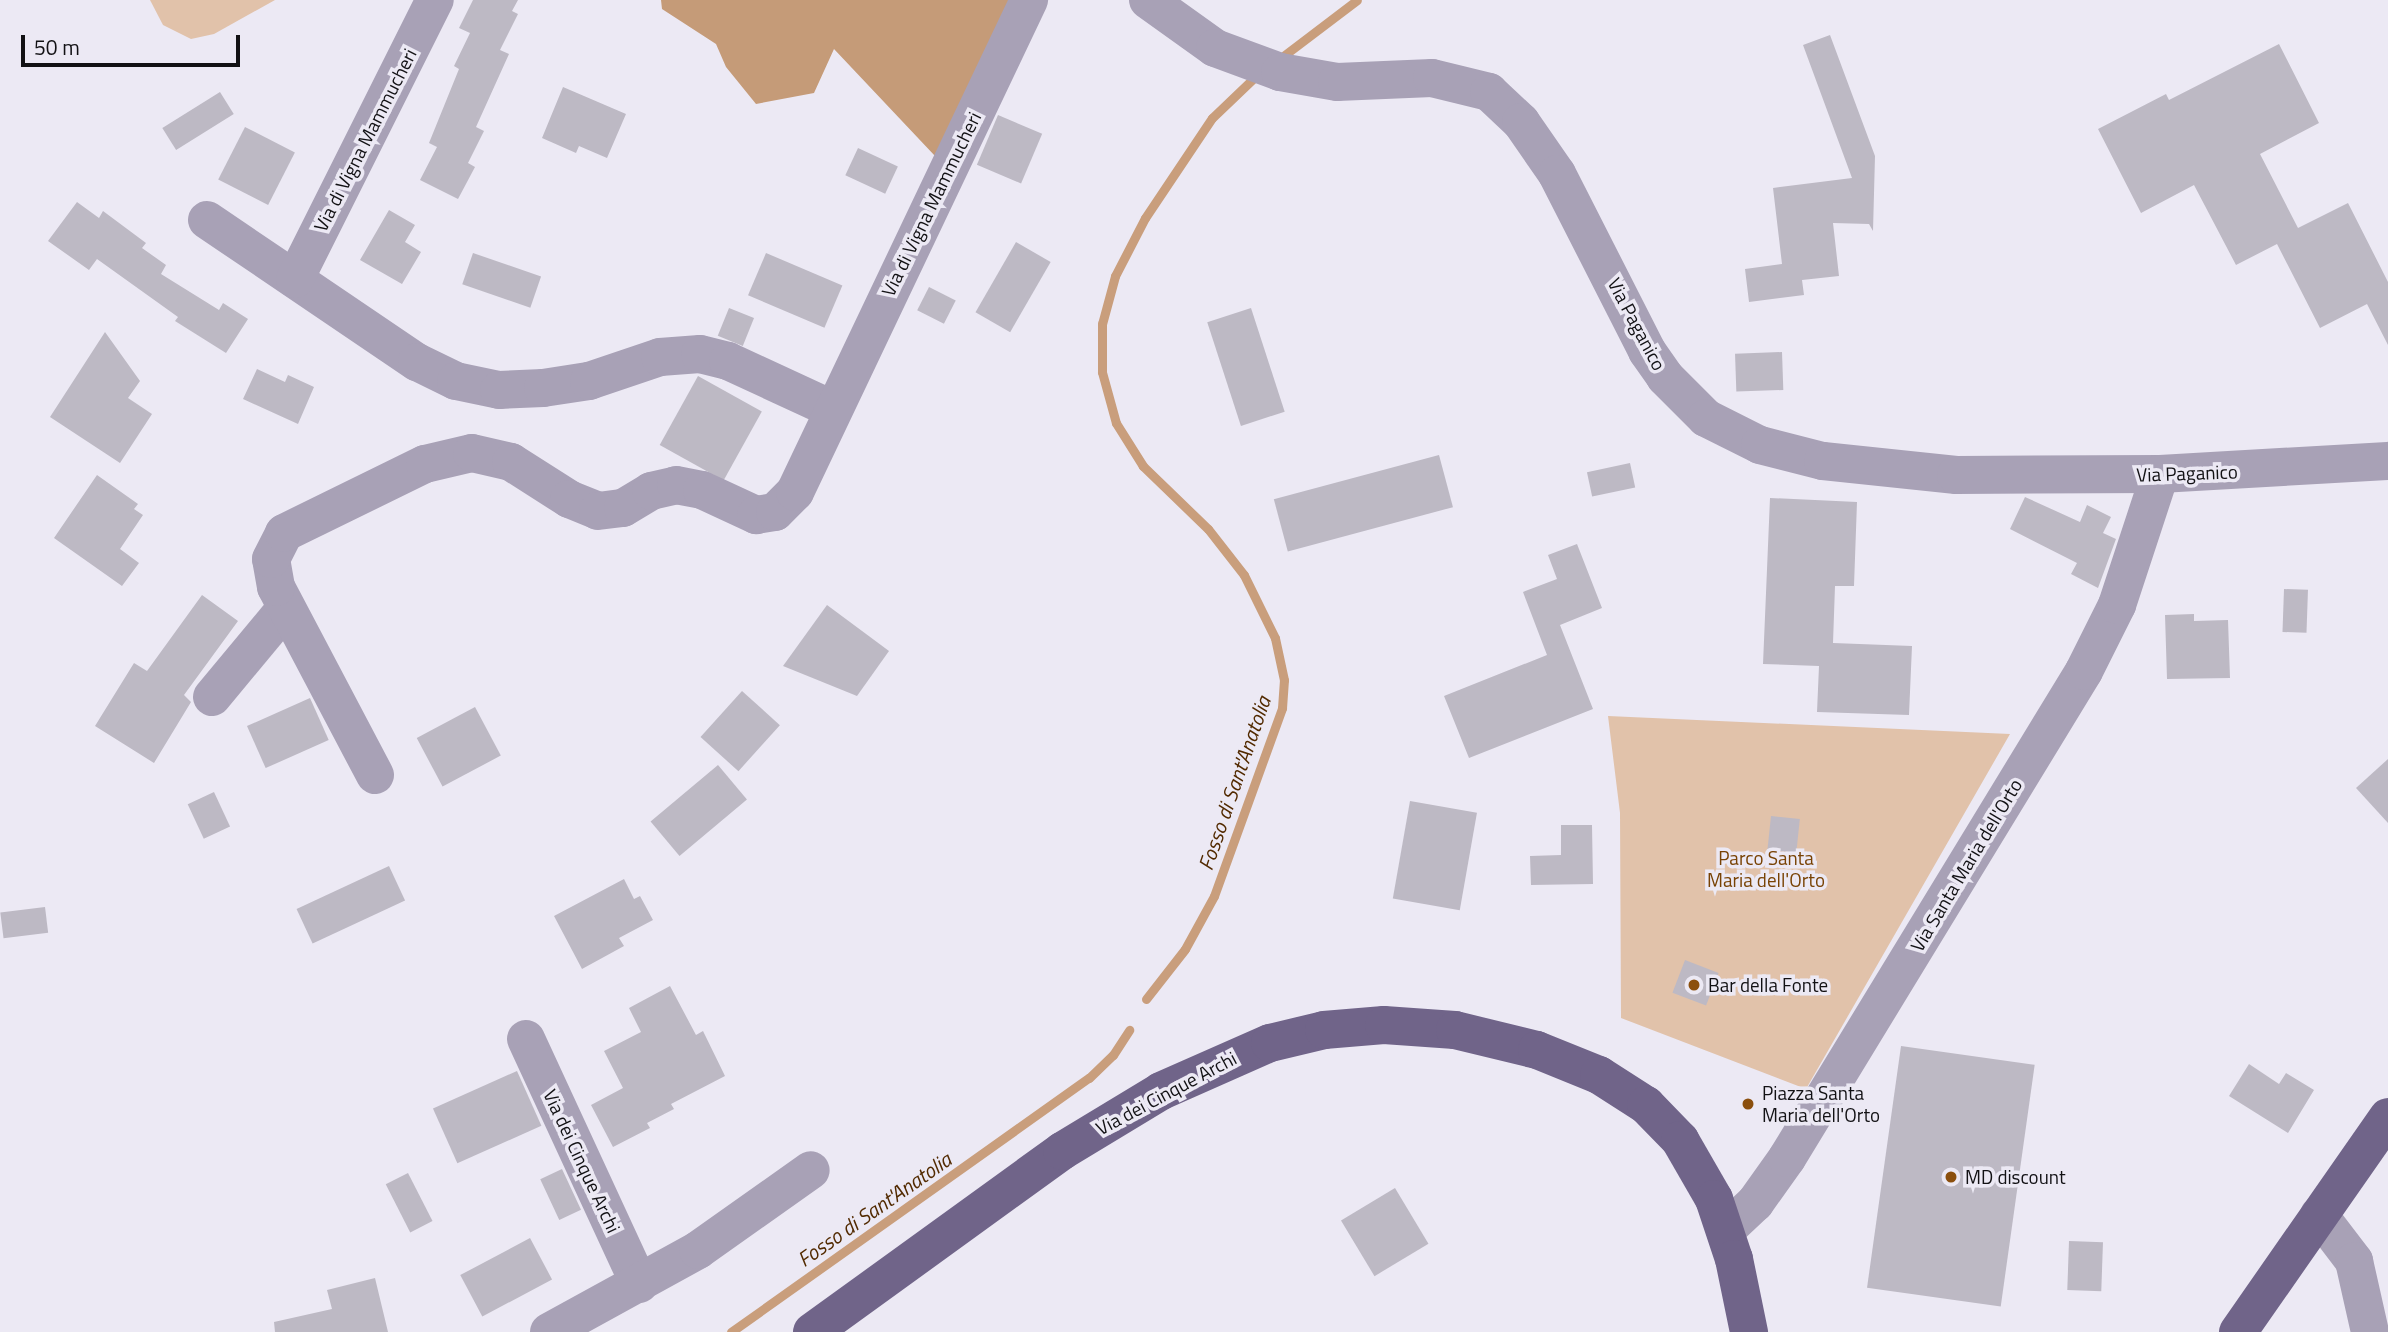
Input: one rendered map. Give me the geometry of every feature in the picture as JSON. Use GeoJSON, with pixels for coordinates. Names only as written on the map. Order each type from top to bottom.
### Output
{"type":"FeatureCollection","features":[{"type":"Feature","properties":{"kind":"main road","name":"Via dei Cinque Archi"},"geometry":{"type":"LineString","coordinates":[[811,1332],[1108,1122],[1234,1056],[1291,1037],[1344,1027],[1405,1025],[1465,1032],[1537,1050],[1599,1075],[1636,1097],[1673,1131],[1707,1184],[1726,1230],[1749,1332]]}},
{"type":"Feature","properties":{"kind":"main road"},"geometry":{"type":"LineString","coordinates":[[2238,1332],[2388,1117]]}},
{"type":"Feature","properties":{"kind":"street","name":"Via di Vigna Mammucheri"},"geometry":{"type":"LineString","coordinates":[[295,279],[435,0]]}},
{"type":"Feature","properties":{"kind":"street","name":"Via di Vigna Mammucheri"},"geometry":{"type":"LineString","coordinates":[[374,775],[273,579],[271,559],[284,533],[432,461],[472,453],[495,456],[569,499],[598,511],[623,508],[651,491],[676,485],[702,490],[747,512],[766,514],[791,498],[1029,0]]}},
{"type":"Feature","properties":{"kind":"street","name":"Via Paganico"},"geometry":{"type":"LineString","coordinates":[[1148,0],[1215,48],[1261,67],[1324,81],[1445,79],[1479,87],[1504,104],[1557,174],[1661,371],[1693,407],[1733,434],[1806,458],[1910,472],[2160,474],[2388,460]]}},
{"type":"Feature","properties":{"kind":"street"},"geometry":{"type":"LineString","coordinates":[[207,220],[429,369],[470,385],[512,390],[566,385],[660,357],[700,354],[728,361],[832,409]]}},
{"type":"Feature","properties":{"kind":"street","name":"Via Santa Maria dell'Orto"},"geometry":{"type":"LineString","coordinates":[[1726,1230],[1755,1203],[1787,1158],[2084,671],[2120,597],[2160,474]]}},
{"type":"Feature","properties":{"kind":"street"},"geometry":{"type":"LineString","coordinates":[[212,697],[286,608]]}},
{"type":"Feature","properties":{"kind":"street","name":"Via dei Cinque Archi"},"geometry":{"type":"LineString","coordinates":[[526,1039],[639,1284]]}},
{"type":"Feature","properties":{"kind":"street"},"geometry":{"type":"LineString","coordinates":[[549,1332],[707,1245],[811,1170]]}},
{"type":"Feature","properties":{"kind":"street"},"geometry":{"type":"LineString","coordinates":[[2319,1215],[2354,1261],[2370,1332]]}},
{"type":"Feature","properties":{"kind":"green space"},"geometry":{"type":"Polygon","coordinates":[[[150,0],[275,0],[214,34],[191,39],[163,25],[150,0]]]}},
{"type":"Feature","properties":{"kind":"green space","name":"Parco Santa Maria dell'Orto"},"geometry":{"type":"Polygon","coordinates":[[[1608,716],[2010,734],[1806,1089],[1621,1018],[1620,813],[1608,716]]]}},
{"type":"Feature","properties":{"kind":"shaded area"},"geometry":{"type":"Polygon","coordinates":[[[661,0],[1009,0],[935,156],[834,49],[814,93],[756,104],[726,67],[716,44],[662,9],[661,0]]]}},
{"type":"Feature","properties":{"kind":"building"},"geometry":{"type":"Polygon","coordinates":[[[473,0],[518,0],[512,11],[518,14],[500,50],[509,54],[476,127],[484,131],[468,163],[475,167],[458,199],[420,180],[437,147],[429,143],[459,69],[454,66],[470,33],[459,28],[473,0]]]}},
{"type":"Feature","properties":{"kind":"building"},"geometry":{"type":"Polygon","coordinates":[[[1830,35],[1875,156],[1873,231],[1869,224],[1833,223],[1839,276],[1802,280],[1804,295],[1749,302],[1745,269],[1782,264],[1773,188],[1852,178],[1803,45],[1830,35]]]}},
{"type":"Feature","properties":{"kind":"building"},"geometry":{"type":"Polygon","coordinates":[[[2279,44],[2319,123],[2260,154],[2298,228],[2348,203],[2388,282],[2388,345],[2367,304],[2320,328],[2277,244],[2236,265],[2194,185],[2141,213],[2098,129],[2166,94],[2169,100],[2279,44]]]}},
{"type":"Feature","properties":{"kind":"building"},"geometry":{"type":"Polygon","coordinates":[[[563,87],[626,114],[607,158],[579,146],[576,153],[542,138],[563,87]]]}},
{"type":"Feature","properties":{"kind":"building"},"geometry":{"type":"Polygon","coordinates":[[[220,92],[234,114],[176,150],[162,128],[220,92]]]}},
{"type":"Feature","properties":{"kind":"building"},"geometry":{"type":"Polygon","coordinates":[[[998,115],[1042,134],[1021,183],[977,165],[998,115]]]}},
{"type":"Feature","properties":{"kind":"building"},"geometry":{"type":"Polygon","coordinates":[[[245,127],[295,152],[268,205],[218,180],[245,127]]]}},
{"type":"Feature","properties":{"kind":"building"},"geometry":{"type":"Polygon","coordinates":[[[858,148],[898,167],[885,194],[845,175],[858,148]]]}},
{"type":"Feature","properties":{"kind":"building"},"geometry":{"type":"Polygon","coordinates":[[[77,202],[99,218],[103,211],[146,243],[142,248],[166,265],[161,274],[219,310],[223,303],[248,319],[226,353],[175,321],[178,317],[97,259],[89,270],[48,241],[77,202]]]}},
{"type":"Feature","properties":{"kind":"building"},"geometry":{"type":"Polygon","coordinates":[[[389,210],[415,225],[405,242],[421,252],[402,284],[360,260],[389,210]]]}},
{"type":"Feature","properties":{"kind":"building"},"geometry":{"type":"Polygon","coordinates":[[[1016,242],[1051,262],[1010,332],[976,312],[1016,242]]]}},
{"type":"Feature","properties":{"kind":"building"},"geometry":{"type":"Polygon","coordinates":[[[473,253],[541,276],[530,308],[462,284],[473,253]]]}},
{"type":"Feature","properties":{"kind":"building"},"geometry":{"type":"Polygon","coordinates":[[[766,253],[842,285],[824,328],[748,295],[766,253]]]}},
{"type":"Feature","properties":{"kind":"building"},"geometry":{"type":"Polygon","coordinates":[[[929,287],[956,301],[944,324],[917,310],[929,287]]]}},
{"type":"Feature","properties":{"kind":"building"},"geometry":{"type":"Polygon","coordinates":[[[729,308],[754,318],[743,346],[718,336],[729,308]]]}},
{"type":"Feature","properties":{"kind":"building"},"geometry":{"type":"Polygon","coordinates":[[[1251,308],[1285,412],[1241,426],[1207,322],[1251,308]]]}},
{"type":"Feature","properties":{"kind":"building"},"geometry":{"type":"Polygon","coordinates":[[[105,332],[140,381],[128,398],[152,414],[120,463],[50,417],[105,332]]]}},
{"type":"Feature","properties":{"kind":"building"},"geometry":{"type":"Polygon","coordinates":[[[1782,352],[1783,390],[1736,392],[1735,354],[1782,352]]]}},
{"type":"Feature","properties":{"kind":"building"},"geometry":{"type":"Polygon","coordinates":[[[257,369],[285,382],[288,375],[314,387],[298,424],[243,399],[257,369]]]}},
{"type":"Feature","properties":{"kind":"building"},"geometry":{"type":"Polygon","coordinates":[[[698,376],[762,411],[724,480],[660,445],[698,376]]]}},
{"type":"Feature","properties":{"kind":"building"},"geometry":{"type":"Polygon","coordinates":[[[1439,455],[1453,507],[1288,551],[1274,499],[1439,455]]]}},
{"type":"Feature","properties":{"kind":"building"},"geometry":{"type":"Polygon","coordinates":[[[1630,463],[1635,487],[1592,497],[1587,472],[1630,463]]]}},
{"type":"Feature","properties":{"kind":"building"},"geometry":{"type":"Polygon","coordinates":[[[97,475],[138,504],[134,509],[143,515],[120,549],[139,563],[122,586],[54,538],[97,475]]]}},
{"type":"Feature","properties":{"kind":"building"},"geometry":{"type":"Polygon","coordinates":[[[2025,497],[2080,522],[2087,505],[2111,517],[2103,533],[2116,539],[2098,588],[2071,574],[2077,563],[2010,529],[2025,497]]]}},
{"type":"Feature","properties":{"kind":"building"},"geometry":{"type":"Polygon","coordinates":[[[1770,498],[1857,502],[1854,586],[1835,586],[1833,643],[1912,646],[1909,715],[1817,712],[1819,666],[1763,664],[1770,498]]]}},
{"type":"Feature","properties":{"kind":"building"},"geometry":{"type":"Polygon","coordinates":[[[1577,544],[1602,608],[1560,625],[1593,709],[1469,758],[1444,696],[1547,655],[1523,592],[1557,579],[1548,555],[1577,544]]]}},
{"type":"Feature","properties":{"kind":"building"},"geometry":{"type":"Polygon","coordinates":[[[2284,589],[2308,590],[2306,633],[2282,632],[2284,589]]]}},
{"type":"Feature","properties":{"kind":"building"},"geometry":{"type":"Polygon","coordinates":[[[202,595],[238,621],[184,695],[191,702],[154,763],[95,726],[134,663],[147,671],[202,595]]]}},
{"type":"Feature","properties":{"kind":"building"},"geometry":{"type":"Polygon","coordinates":[[[827,605],[889,651],[857,696],[783,666],[827,605]]]}},
{"type":"Feature","properties":{"kind":"building"},"geometry":{"type":"Polygon","coordinates":[[[2194,614],[2194,621],[2228,620],[2230,678],[2167,679],[2165,615],[2194,614]]]}},
{"type":"Feature","properties":{"kind":"building"},"geometry":{"type":"Polygon","coordinates":[[[742,691],[780,725],[738,771],[701,737],[742,691]]]}},
{"type":"Feature","properties":{"kind":"building"},"geometry":{"type":"Polygon","coordinates":[[[310,698],[329,740],[266,768],[247,726],[310,698]]]}},
{"type":"Feature","properties":{"kind":"building"},"geometry":{"type":"Polygon","coordinates":[[[475,707],[501,756],[443,787],[417,738],[475,707]]]}},
{"type":"Feature","properties":{"kind":"building"},"geometry":{"type":"Polygon","coordinates":[[[2388,759],[2388,823],[2356,788],[2388,759]]]}},
{"type":"Feature","properties":{"kind":"building"},"geometry":{"type":"Polygon","coordinates":[[[718,765],[747,799],[680,856],[651,822],[718,765]]]}},
{"type":"Feature","properties":{"kind":"building"},"geometry":{"type":"Polygon","coordinates":[[[214,792],[230,826],[204,839],[188,804],[214,792]]]}},
{"type":"Feature","properties":{"kind":"building"},"geometry":{"type":"Polygon","coordinates":[[[1410,801],[1477,813],[1460,910],[1393,898],[1410,801]]]}},
{"type":"Feature","properties":{"kind":"building"},"geometry":{"type":"Polygon","coordinates":[[[1771,816],[1800,819],[1796,853],[1767,850],[1771,816]]]}},
{"type":"Feature","properties":{"kind":"building"},"geometry":{"type":"Polygon","coordinates":[[[1561,825],[1592,825],[1593,884],[1531,885],[1530,856],[1561,855],[1561,825]]]}},
{"type":"Feature","properties":{"kind":"building"},"geometry":{"type":"Polygon","coordinates":[[[389,866],[405,900],[313,944],[297,909],[389,866]]]}},
{"type":"Feature","properties":{"kind":"building"},"geometry":{"type":"Polygon","coordinates":[[[624,879],[634,899],[640,896],[653,920],[619,938],[624,946],[582,969],[554,916],[624,879]]]}},
{"type":"Feature","properties":{"kind":"building"},"geometry":{"type":"Polygon","coordinates":[[[45,907],[48,933],[4,938],[0,912],[45,907]]]}},
{"type":"Feature","properties":{"kind":"building","name":"Bar della Fonte"},"geometry":{"type":"Polygon","coordinates":[[[1685,960],[1719,973],[1706,1006],[1672,993],[1685,960]]]}},
{"type":"Feature","properties":{"kind":"building"},"geometry":{"type":"Polygon","coordinates":[[[670,986],[696,1035],[703,1031],[725,1076],[671,1104],[674,1109],[647,1123],[650,1128],[613,1147],[591,1105],[623,1088],[604,1051],[641,1032],[629,1008],[670,986]]]}},
{"type":"Feature","properties":{"kind":"building","name":"MD discount"},"geometry":{"type":"Polygon","coordinates":[[[1901,1046],[2035,1065],[2001,1306],[1867,1288],[1901,1046]]]}},
{"type":"Feature","properties":{"kind":"building"},"geometry":{"type":"Polygon","coordinates":[[[2249,1064],[2279,1084],[2286,1073],[2314,1090],[2288,1133],[2229,1096],[2249,1064]]]}},
{"type":"Feature","properties":{"kind":"building"},"geometry":{"type":"Polygon","coordinates":[[[517,1071],[541,1126],[457,1163],[433,1108],[517,1071]]]}},
{"type":"Feature","properties":{"kind":"building"},"geometry":{"type":"Polygon","coordinates":[[[562,1169],[581,1210],[559,1220],[540,1179],[562,1169]]]}},
{"type":"Feature","properties":{"kind":"building"},"geometry":{"type":"Polygon","coordinates":[[[408,1173],[433,1221],[410,1232],[386,1184],[408,1173]]]}},
{"type":"Feature","properties":{"kind":"building"},"geometry":{"type":"Polygon","coordinates":[[[1395,1188],[1428,1244],[1374,1276],[1341,1220],[1395,1188]]]}},
{"type":"Feature","properties":{"kind":"building"},"geometry":{"type":"Polygon","coordinates":[[[530,1238],[552,1279],[482,1317],[460,1275],[530,1238]]]}},
{"type":"Feature","properties":{"kind":"building"},"geometry":{"type":"Polygon","coordinates":[[[2069,1241],[2103,1242],[2101,1291],[2067,1290],[2069,1241]]]}},
{"type":"Feature","properties":{"kind":"building"},"geometry":{"type":"Polygon","coordinates":[[[375,1278],[388,1332],[275,1332],[274,1322],[332,1309],[327,1290],[375,1278]]]}},
{"type":"Feature","properties":{"kind":"waterway","name":"Fosso di Sant'Anatolia"},"geometry":{"type":"LineString","coordinates":[[1278,60],[1357,0]]}},
{"type":"Feature","properties":{"kind":"waterway","name":"Fosso di Sant'Anatolia"},"geometry":{"type":"LineString","coordinates":[[1146,999],[1185,949],[1214,896],[1282,708],[1284,680],[1275,638],[1244,575],[1208,529],[1143,466],[1116,423],[1102,372],[1102,324],[1115,276],[1145,218],[1212,118],[1258,74]]}},
{"type":"Feature","properties":{"kind":"waterway","name":"Fosso di Sant'Anatolia"},"geometry":{"type":"LineString","coordinates":[[731,1332],[1089,1078],[1113,1055],[1129,1030]]}},
{"type":"Feature","properties":{"kind":"place","name":"Bar della Fonte"},"geometry":{"type":"Point","coordinates":[1694,985]}},
{"type":"Feature","properties":{"kind":"place","name":"Piazza Santa Maria dell'Orto"},"geometry":{"type":"Point","coordinates":[1748,1104]}},
{"type":"Feature","properties":{"kind":"place","name":"MD discount"},"geometry":{"type":"Point","coordinates":[1951,1177]}}]}
